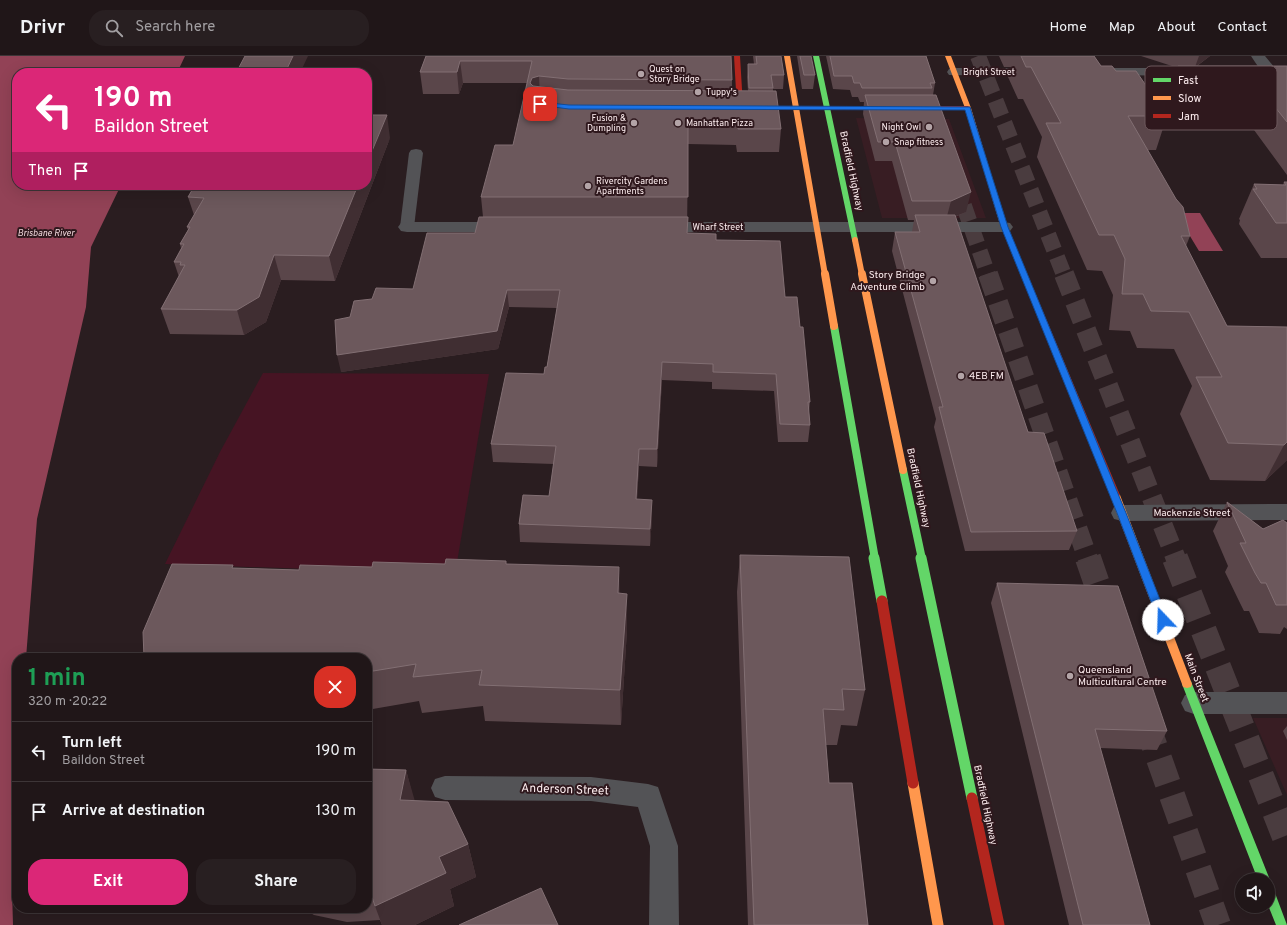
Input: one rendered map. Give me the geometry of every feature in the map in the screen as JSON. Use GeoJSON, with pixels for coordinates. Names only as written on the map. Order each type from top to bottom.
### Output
{"type":"FeatureCollection","features":[{"type":"Feature","properties":{"kind":"main road"},"geometry":{"type":"LineString","coordinates":[[737,56],[740,108],[968,108]]}},
{"type":"Feature","properties":{"kind":"main road"},"geometry":{"type":"LineString","coordinates":[[787,56],[938,925]]}},
{"type":"Feature","properties":{"kind":"main road","name":"Bradfield Highway"},"geometry":{"type":"LineString","coordinates":[[816,56],[999,925]]}},
{"type":"Feature","properties":{"kind":"main road","name":"Main Street"},"geometry":{"type":"LineString","coordinates":[[948,56],[968,108],[1004,227],[1122,513],[1261,873]]}},
{"type":"Feature","properties":{"kind":"main road"},"geometry":{"type":"LineString","coordinates":[[1275,907],[1282,925]]}},
{"type":"Feature","properties":{"kind":"street"},"geometry":{"type":"LineString","coordinates":[[1258,56],[1266,66]]}},
{"type":"Feature","properties":{"kind":"street","name":"Bright Street"},"geometry":{"type":"LineString","coordinates":[[954,72],[1053,72]]}},
{"type":"Feature","properties":{"kind":"street"},"geometry":{"type":"LineString","coordinates":[[1092,72],[1145,72]]}},
{"type":"Feature","properties":{"kind":"street"},"geometry":{"type":"LineString","coordinates":[[724,108],[740,108]]}},
{"type":"Feature","properties":{"kind":"street"},"geometry":{"type":"LineString","coordinates":[[407,227],[527,227]]}},
{"type":"Feature","properties":{"kind":"street","name":"Wharf Street"},"geometry":{"type":"LineString","coordinates":[[639,227],[1004,227]]}},
{"type":"Feature","properties":{"kind":"street","name":"Mackenzie Street"},"geometry":{"type":"LineString","coordinates":[[1122,513],[1287,512]]}},
{"type":"Feature","properties":{"kind":"street"},"geometry":{"type":"LineString","coordinates":[[1194,702],[1287,703]]}},
{"type":"Feature","properties":{"kind":"street","name":"Anderson Street"},"geometry":{"type":"LineString","coordinates":[[445,788],[590,789],[648,796],[664,846],[664,925]]}},
{"type":"Feature","properties":{"kind":"lane"},"geometry":{"type":"LineString","coordinates":[[407,227],[416,153]]}},
{"type":"Feature","properties":{"kind":"shaded area"},"geometry":{"type":"Polygon","coordinates":[[[856,118],[949,119],[986,218],[882,218],[856,118]]]}},
{"type":"Feature","properties":{"kind":"shaded area"},"geometry":{"type":"Polygon","coordinates":[[[263,373],[489,374],[455,574],[165,564],[220,452],[263,373]]]}},
{"type":"Feature","properties":{"kind":"shaded area"},"geometry":{"type":"Polygon","coordinates":[[[1253,718],[1287,718],[1287,795],[1253,718]]]}},
{"type":"Feature","properties":{"kind":"water","name":"Brisbane River"},"geometry":{"type":"Polygon","coordinates":[[[0,56],[185,56],[179,68],[12,68],[12,190],[119,190],[91,247],[86,307],[37,519],[26,653],[12,653],[11,855],[13,925],[0,925],[0,56]]]}},
{"type":"Feature","properties":{"kind":"water"},"geometry":{"type":"Polygon","coordinates":[[[1176,213],[1200,213],[1223,251],[1199,251],[1176,213]]]}},
{"type":"Feature","properties":{"kind":"building"},"geometry":{"type":"Polygon","coordinates":[[[245,56],[293,56],[287,68],[239,68],[245,56]]]}},
{"type":"Feature","properties":{"kind":"building"},"geometry":{"type":"Polygon","coordinates":[[[426,56],[731,56],[732,80],[568,79],[539,76],[532,78],[530,83],[533,86],[568,90],[776,91],[781,129],[738,129],[738,122],[688,121],[688,197],[481,197],[495,145],[513,145],[532,61],[460,61],[457,72],[420,72],[426,56]]]}},
{"type":"Feature","properties":{"kind":"building"},"geometry":{"type":"Polygon","coordinates":[[[756,56],[781,56],[784,75],[771,75],[773,88],[749,88],[748,64],[757,64],[756,56]]]}},
{"type":"Feature","properties":{"kind":"building"},"geometry":{"type":"Polygon","coordinates":[[[800,56],[811,56],[815,75],[804,75],[800,56]]]}},
{"type":"Feature","properties":{"kind":"building"},"geometry":{"type":"Polygon","coordinates":[[[830,56],[926,56],[935,83],[930,83],[932,88],[862,88],[860,83],[854,83],[852,76],[834,76],[830,56]]]}},
{"type":"Feature","properties":{"kind":"building"},"geometry":{"type":"Polygon","coordinates":[[[1021,56],[1094,56],[1101,66],[1112,66],[1116,71],[1136,71],[1145,84],[1145,116],[1128,116],[1176,199],[1183,207],[1190,236],[1181,236],[1227,326],[1287,327],[1287,442],[1284,445],[1228,443],[1196,377],[1222,377],[1189,312],[1151,311],[1143,294],[1122,294],[1125,259],[1114,235],[1099,235],[1046,123],[1061,123],[1031,67],[1026,67],[1021,56]]]}},
{"type":"Feature","properties":{"kind":"building"},"geometry":{"type":"Polygon","coordinates":[[[1277,66],[1287,66],[1287,122],[1277,110],[1277,66]]]}},
{"type":"Feature","properties":{"kind":"building"},"geometry":{"type":"Polygon","coordinates":[[[865,95],[936,95],[971,192],[951,201],[912,201],[895,142],[878,142],[865,95]]]}},
{"type":"Feature","properties":{"kind":"building"},"geometry":{"type":"Polygon","coordinates":[[[372,115],[387,115],[372,151],[372,115]]]}},
{"type":"Feature","properties":{"kind":"building"},"geometry":{"type":"Polygon","coordinates":[[[1284,182],[1287,182],[1287,223],[1276,223],[1253,189],[1257,189],[1254,184],[1286,185],[1284,182]]]}},
{"type":"Feature","properties":{"kind":"building"},"geometry":{"type":"Polygon","coordinates":[[[192,190],[356,190],[329,256],[274,255],[259,297],[237,310],[161,309],[185,265],[180,265],[181,262],[174,262],[184,244],[180,244],[190,227],[187,227],[204,198],[188,197],[192,190]]]}},
{"type":"Feature","properties":{"kind":"building"},"geometry":{"type":"Polygon","coordinates":[[[915,215],[955,215],[1028,432],[1044,433],[1077,531],[971,532],[939,407],[943,407],[895,232],[920,232],[915,215]]]}},
{"type":"Feature","properties":{"kind":"building"},"geometry":{"type":"Polygon","coordinates":[[[479,217],[688,217],[687,233],[716,234],[716,240],[780,241],[785,297],[797,297],[800,327],[803,327],[810,402],[808,402],[810,425],[780,424],[776,374],[713,372],[713,364],[662,362],[657,449],[639,449],[636,499],[652,500],[650,529],[519,524],[523,495],[549,496],[556,446],[491,444],[506,373],[544,374],[545,367],[547,367],[560,290],[507,290],[497,331],[337,355],[335,320],[350,317],[354,301],[372,299],[376,288],[413,289],[427,233],[475,233],[479,217]]]}},
{"type":"Feature","properties":{"kind":"building"},"geometry":{"type":"Polygon","coordinates":[[[1227,502],[1263,529],[1283,520],[1287,523],[1287,605],[1276,605],[1266,583],[1261,583],[1255,573],[1240,543],[1246,543],[1227,502]]]}},
{"type":"Feature","properties":{"kind":"building"},"geometry":{"type":"Polygon","coordinates":[[[740,555],[849,557],[865,690],[842,689],[844,710],[823,709],[829,783],[852,783],[868,925],[754,925],[740,555]]]}},
{"type":"Feature","properties":{"kind":"building"},"geometry":{"type":"Polygon","coordinates":[[[446,559],[506,561],[506,564],[619,567],[618,593],[627,594],[620,690],[479,685],[482,670],[413,677],[416,664],[372,671],[372,653],[144,653],[143,632],[172,564],[233,565],[232,568],[299,570],[300,565],[372,567],[373,562],[445,564],[446,559]]]}},
{"type":"Feature","properties":{"kind":"building"},"geometry":{"type":"Polygon","coordinates":[[[997,583],[1118,586],[1167,731],[1095,729],[1150,925],[1083,925],[997,583]]]}},
{"type":"Feature","properties":{"kind":"building"},"geometry":{"type":"Polygon","coordinates":[[[372,769],[406,770],[400,800],[448,802],[468,844],[439,857],[446,873],[375,906],[372,897],[372,769]]]}},
{"type":"Feature","properties":{"kind":"building"},"geometry":{"type":"Polygon","coordinates":[[[541,888],[558,925],[459,925],[541,888]]]}},
{"type":"Feature","properties":{"kind":"tunnel"},"geometry":{"type":"LineString","coordinates":[[978,56],[1064,275]]}},
{"type":"Feature","properties":{"kind":"tunnel"},"geometry":{"type":"LineString","coordinates":[[956,183],[988,275]]}},
{"type":"Feature","properties":{"kind":"tunnel"},"geometry":{"type":"LineString","coordinates":[[988,274],[1088,559]]}},
{"type":"Feature","properties":{"kind":"tunnel"},"geometry":{"type":"LineString","coordinates":[[1064,274],[1176,559]]}},
{"type":"Feature","properties":{"kind":"tunnel"},"geometry":{"type":"LineString","coordinates":[[1088,558],[1107,613]]}},
{"type":"Feature","properties":{"kind":"tunnel"},"geometry":{"type":"LineString","coordinates":[[1175,558],[1287,842]]}},
{"type":"Feature","properties":{"kind":"tunnel"},"geometry":{"type":"LineString","coordinates":[[1146,722],[1218,925]]}},
{"type":"Feature","properties":{"kind":"traffic: fast"},"geometry":{"type":"LineString","coordinates":[[816,56],[855,240]]}},
{"type":"Feature","properties":{"kind":"traffic: fast"},"geometry":{"type":"LineString","coordinates":[[834,326],[882,601]]}},
{"type":"Feature","properties":{"kind":"traffic: fast"},"geometry":{"type":"LineString","coordinates":[[903,470],[972,798]]}},
{"type":"Feature","properties":{"kind":"traffic: fast"},"geometry":{"type":"LineString","coordinates":[[1187,684],[1261,873]]}},
{"type":"Feature","properties":{"kind":"traffic: fast"},"geometry":{"type":"LineString","coordinates":[[1275,907],[1282,925]]}},
{"type":"Feature","properties":{"kind":"traffic: slow"},"geometry":{"type":"LineString","coordinates":[[787,56],[834,326]]}},
{"type":"Feature","properties":{"kind":"traffic: slow"},"geometry":{"type":"LineString","coordinates":[[948,56],[968,108],[1002,221]]}},
{"type":"Feature","properties":{"kind":"traffic: slow"},"geometry":{"type":"LineString","coordinates":[[855,240],[903,470]]}},
{"type":"Feature","properties":{"kind":"traffic: slow"},"geometry":{"type":"LineString","coordinates":[[1115,495],[1187,684]]}},
{"type":"Feature","properties":{"kind":"traffic: slow"},"geometry":{"type":"LineString","coordinates":[[913,783],[938,925]]}},
{"type":"Feature","properties":{"kind":"traffic: jam"},"geometry":{"type":"LineString","coordinates":[[737,56],[740,108],[968,108]]}},
{"type":"Feature","properties":{"kind":"traffic: jam"},"geometry":{"type":"LineString","coordinates":[[1002,221],[1115,495]]}},
{"type":"Feature","properties":{"kind":"traffic: jam"},"geometry":{"type":"LineString","coordinates":[[882,601],[913,783]]}},
{"type":"Feature","properties":{"kind":"traffic: jam"},"geometry":{"type":"LineString","coordinates":[[972,798],[999,925]]}},
{"type":"Feature","properties":{"kind":"place","name":"Quest on Story Bridge"},"geometry":{"type":"Point","coordinates":[641,74]}},
{"type":"Feature","properties":{"kind":"place","name":"Tuppy's"},"geometry":{"type":"Point","coordinates":[698,92]}},
{"type":"Feature","properties":{"kind":"place","name":"Fusion & Dumpling"},"geometry":{"type":"Point","coordinates":[634,123]}},
{"type":"Feature","properties":{"kind":"place","name":"Manhattan Pizza"},"geometry":{"type":"Point","coordinates":[678,123]}},
{"type":"Feature","properties":{"kind":"place","name":"Night Owl"},"geometry":{"type":"Point","coordinates":[929,127]}},
{"type":"Feature","properties":{"kind":"place","name":"Snap fitness"},"geometry":{"type":"Point","coordinates":[886,142]}},
{"type":"Feature","properties":{"kind":"place","name":"Rivercity Gardens Apartments"},"geometry":{"type":"Point","coordinates":[588,186]}},
{"type":"Feature","properties":{"kind":"place","name":"Story Bridge Adventure Climb"},"geometry":{"type":"Point","coordinates":[933,281]}},
{"type":"Feature","properties":{"kind":"place","name":"4EB FM"},"geometry":{"type":"Point","coordinates":[961,376]}},
{"type":"Feature","properties":{"kind":"place","name":"Queensland Multicultural Centre"},"geometry":{"type":"Point","coordinates":[1070,676]}},
{"type":"Feature","properties":{"kind":"route"},"geometry":{"type":"LineString","coordinates":[[540,104],[569,107],[968,108],[1004,227],[1122,513],[1163,620]]}}]}
